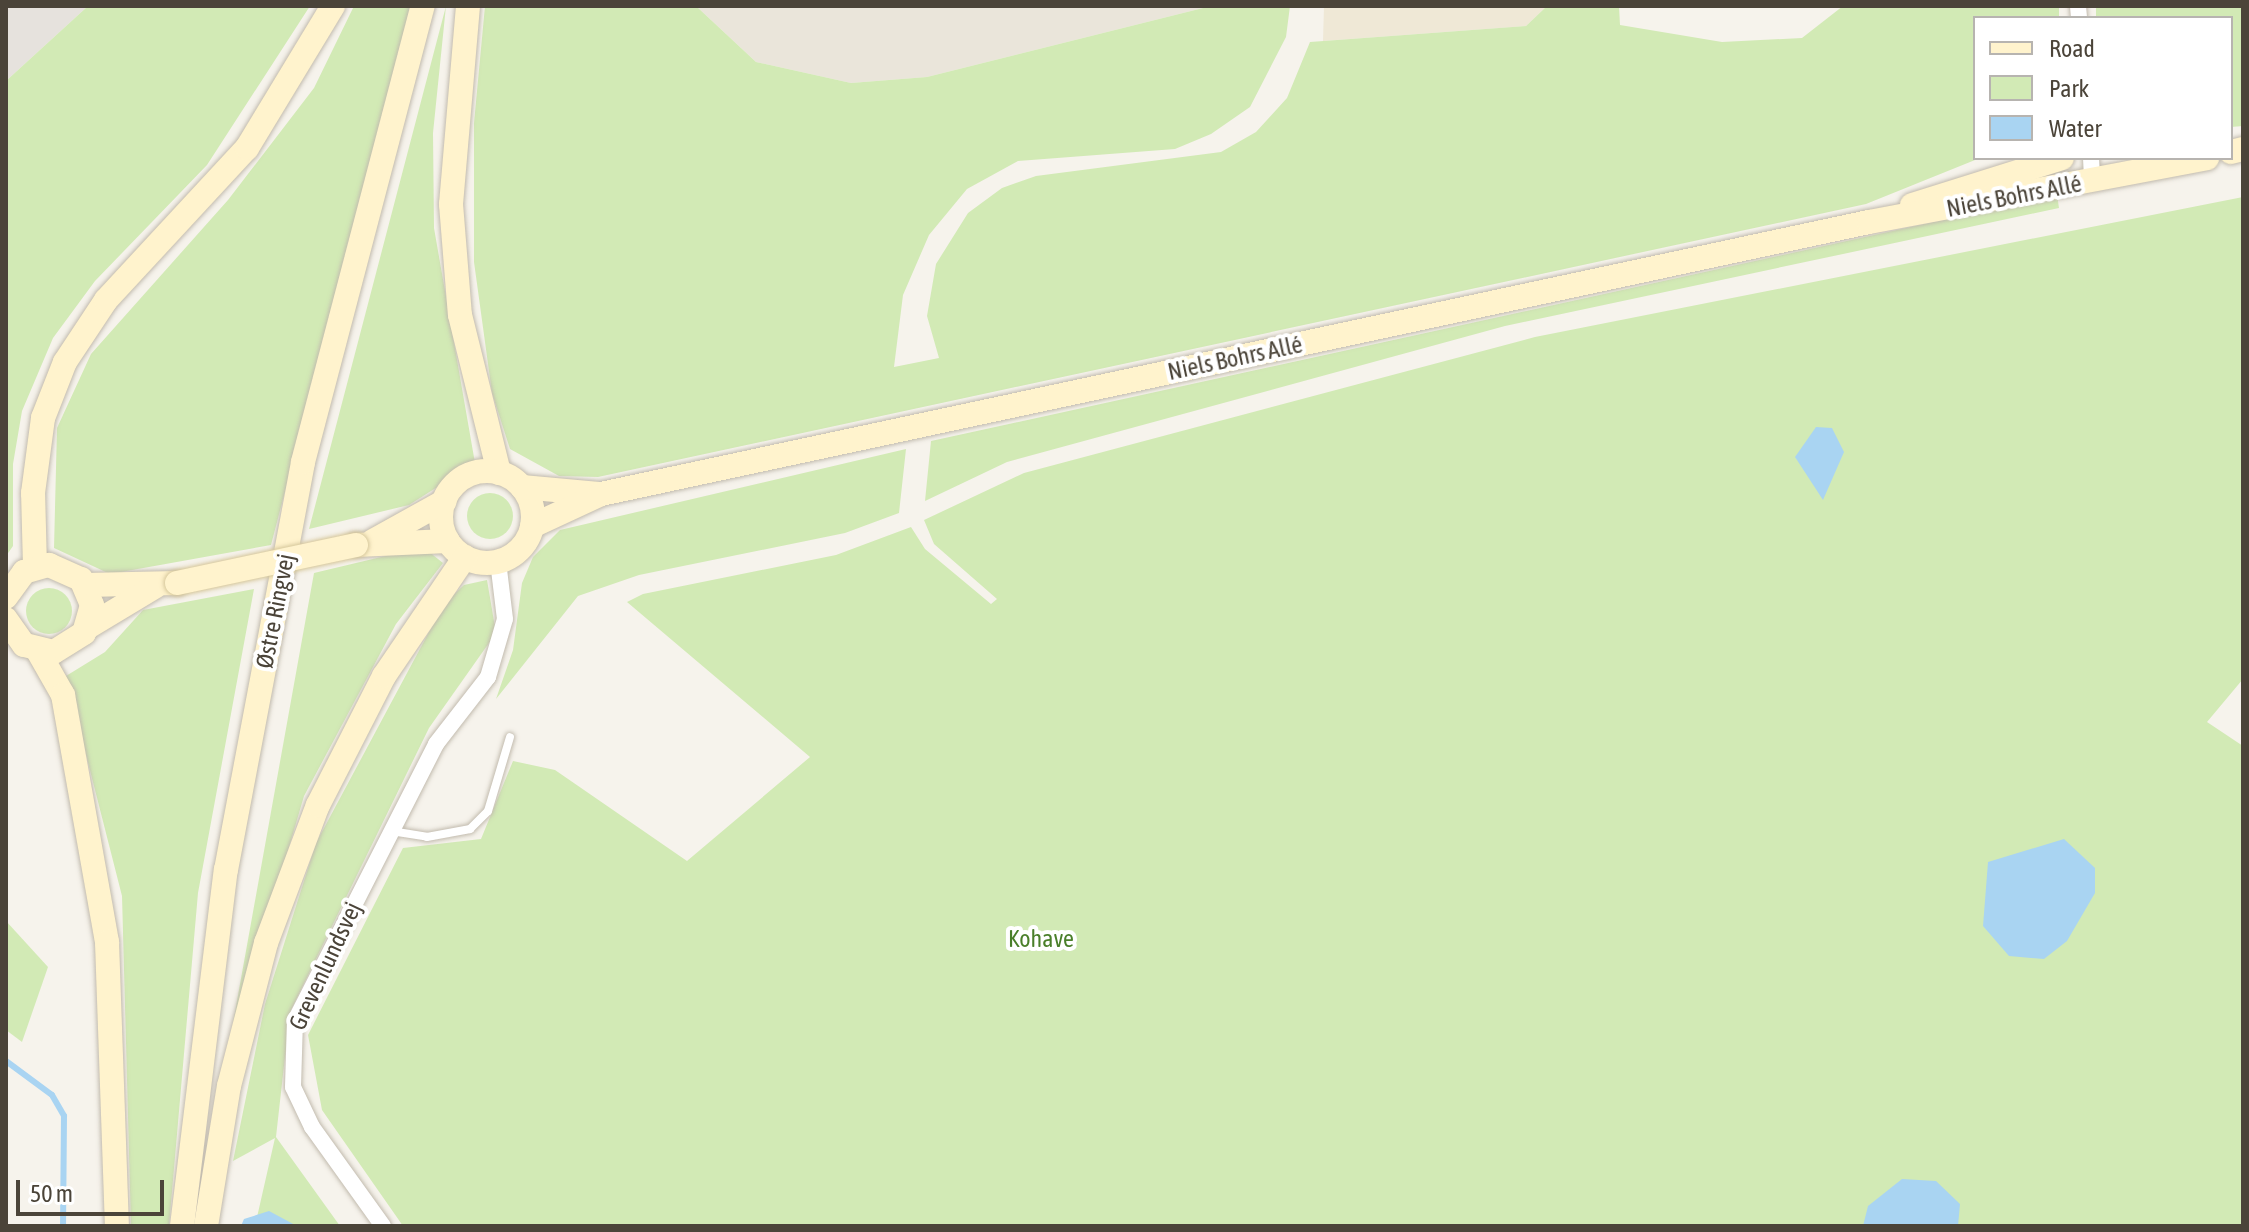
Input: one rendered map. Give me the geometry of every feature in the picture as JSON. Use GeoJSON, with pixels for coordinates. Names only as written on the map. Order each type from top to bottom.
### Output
{"type":"FeatureCollection","features":[{"type":"Feature","properties":{"kind":"street"},"geometry":{"type":"LineString","coordinates":[[6,597],[35,567],[33,493],[43,418],[65,362],[106,300],[247,148],[333,6]]}},
{"type":"Feature","properties":{"kind":"street","name":"Østre Ringvej"},"geometry":{"type":"LineString","coordinates":[[182,1226],[226,870],[303,462],[423,6]]}},
{"type":"Feature","properties":{"kind":"street"},"geometry":{"type":"LineString","coordinates":[[468,6],[451,204],[460,315],[499,473]]}},
{"type":"Feature","properties":{"kind":"street","name":"Niels Bohrs Allé"},"geometry":{"type":"LineString","coordinates":[[1869,222],[2056,160]]}},
{"type":"Feature","properties":{"kind":"street","name":"Niels Bohrs Allé"},"geometry":{"type":"LineString","coordinates":[[532,526],[601,494],[1869,222],[2092,169],[2186,160]]}},
{"type":"Feature","properties":{"kind":"street"},"geometry":{"type":"LineString","coordinates":[[35,567],[63,568],[85,585],[167,584],[363,543],[445,501],[466,477],[499,473],[522,487],[532,526],[521,549],[498,561],[457,549],[363,543]]}},
{"type":"Feature","properties":{"kind":"street","name":"Niels Bohrs Allé"},"geometry":{"type":"LineString","coordinates":[[522,487],[601,494]]}},
{"type":"Feature","properties":{"kind":"street"},"geometry":{"type":"LineString","coordinates":[[206,1226],[229,1086],[266,943],[318,805],[384,676],[457,549],[445,501]]}},
{"type":"Feature","properties":{"kind":"street","name":"Grevenlundsvej"},"geometry":{"type":"LineString","coordinates":[[383,1226],[312,1127],[293,1087],[290,1052],[295,1021],[390,831],[500,650],[505,589],[498,561]]}},
{"type":"Feature","properties":{"kind":"street"},"geometry":{"type":"LineString","coordinates":[[38,651],[67,648],[88,627],[167,584]]}},
{"type":"Feature","properties":{"kind":"street"},"geometry":{"type":"LineString","coordinates":[[85,585],[88,627]]}},
{"type":"Feature","properties":{"kind":"street"},"geometry":{"type":"LineString","coordinates":[[8,630],[38,651],[63,695],[107,942],[117,1226]]}},
{"type":"Feature","properties":{"kind":"lane"},"geometry":{"type":"LineString","coordinates":[[390,831],[427,837],[470,829],[488,811],[510,737]]}},
{"type":"Feature","properties":{"kind":"shaded area"},"geometry":{"type":"Polygon","coordinates":[[[6,6],[88,6],[6,81],[6,6]]]}},
{"type":"Feature","properties":{"kind":"shaded area"},"geometry":{"type":"Polygon","coordinates":[[[696,6],[1211,6],[927,77],[851,83],[756,62],[696,6]]]}},
{"type":"Feature","properties":{"kind":"shaded area"},"geometry":{"type":"Polygon","coordinates":[[[1324,6],[1547,6],[1526,26],[1323,41],[1324,6]]]}},
{"type":"Feature","properties":{"kind":"green space"},"geometry":{"type":"Polygon","coordinates":[[[88,6],[310,6],[207,165],[95,281],[53,338],[22,411],[13,464],[13,546],[6,556],[6,81],[88,6]]]}},
{"type":"Feature","properties":{"kind":"green space"},"geometry":{"type":"Polygon","coordinates":[[[354,6],[412,6],[271,545],[110,574],[54,548],[57,428],[91,354],[228,200],[314,88],[354,6]]]}},
{"type":"Feature","properties":{"kind":"green space"},"geometry":{"type":"Polygon","coordinates":[[[446,6],[433,133],[434,228],[475,463],[409,505],[309,529],[446,6]]]}},
{"type":"Feature","properties":{"kind":"green space"},"geometry":{"type":"Polygon","coordinates":[[[485,6],[696,6],[756,62],[851,83],[927,77],[1211,6],[1290,6],[1286,37],[1250,107],[1211,134],[1175,149],[1018,161],[967,189],[929,235],[903,295],[894,367],[939,358],[927,316],[936,264],[968,213],[1002,188],[1036,176],[1221,152],[1256,132],[1287,98],[1310,42],[1526,26],[1547,6],[1619,6],[1620,25],[1722,42],[1802,38],[1843,6],[2059,6],[2059,16],[1973,16],[1975,160],[1866,204],[598,477],[559,476],[510,449],[492,393],[474,262],[474,123],[485,6]]]}},
{"type":"Feature","properties":{"kind":"green space"},"geometry":{"type":"Polygon","coordinates":[[[2096,6],[2243,6],[2243,126],[2233,127],[2233,16],[2096,16],[2096,6]]]}},
{"type":"Feature","properties":{"kind":"green space"},"geometry":{"type":"Polygon","coordinates":[[[2057,195],[2059,208],[1505,326],[1007,462],[925,501],[931,441],[2057,195]]]}},
{"type":"Feature","properties":{"kind":"green space","name":"Kohave"},"geometry":{"type":"Polygon","coordinates":[[[2243,197],[2243,679],[2207,722],[2243,746],[2243,1226],[403,1226],[322,1110],[308,1035],[403,848],[481,839],[513,761],[555,770],[687,861],[810,757],[627,602],[643,594],[836,555],[911,527],[925,549],[991,604],[997,599],[934,544],[924,520],[1024,473],[1535,337],[2243,197]]]}},
{"type":"Feature","properties":{"kind":"green space"},"geometry":{"type":"Polygon","coordinates":[[[906,449],[899,513],[845,533],[639,575],[578,596],[496,699],[513,650],[522,583],[533,557],[560,530],[906,449]]]}},
{"type":"Feature","properties":{"kind":"green space"},"geometry":{"type":"Polygon","coordinates":[[[490,493],[506,500],[513,516],[506,532],[490,539],[474,532],[467,516],[474,500],[490,493]]]}},
{"type":"Feature","properties":{"kind":"green space"},"geometry":{"type":"Polygon","coordinates":[[[423,547],[443,563],[396,624],[304,796],[226,1062],[314,573],[423,547]]]}},
{"type":"Feature","properties":{"kind":"green space"},"geometry":{"type":"Polygon","coordinates":[[[487,580],[496,633],[429,728],[290,1012],[276,1137],[340,1226],[255,1226],[275,1138],[233,1161],[265,1004],[316,843],[444,604],[464,585],[487,580]]]}},
{"type":"Feature","properties":{"kind":"green space"},"geometry":{"type":"Polygon","coordinates":[[[49,588],[65,595],[72,611],[65,627],[49,634],[33,627],[26,611],[33,595],[49,588]]]}},
{"type":"Feature","properties":{"kind":"green space"},"geometry":{"type":"Polygon","coordinates":[[[254,589],[198,893],[169,1226],[131,1226],[122,896],[66,676],[105,652],[143,610],[254,589]]]}},
{"type":"Feature","properties":{"kind":"green space"},"geometry":{"type":"Polygon","coordinates":[[[6,921],[48,967],[22,1042],[6,1030],[6,921]]]}},
{"type":"Feature","properties":{"kind":"water"},"geometry":{"type":"Polygon","coordinates":[[[1816,427],[1832,428],[1844,452],[1823,500],[1795,457],[1816,427]]]}},
{"type":"Feature","properties":{"kind":"water"},"geometry":{"type":"Polygon","coordinates":[[[2064,839],[2095,868],[2095,893],[2067,941],[2044,959],[2009,956],[1983,926],[1988,862],[2064,839]]]}},
{"type":"Feature","properties":{"kind":"water"},"geometry":{"type":"Polygon","coordinates":[[[1902,1179],[1936,1181],[1960,1204],[1958,1226],[1863,1226],[1868,1206],[1902,1179]]]}},
{"type":"Feature","properties":{"kind":"water"},"geometry":{"type":"Polygon","coordinates":[[[269,1211],[297,1226],[241,1226],[244,1219],[269,1211]]]}},
{"type":"Feature","properties":{"kind":"waterway"},"geometry":{"type":"LineString","coordinates":[[6,1061],[52,1095],[64,1116],[63,1226]]}}]}
